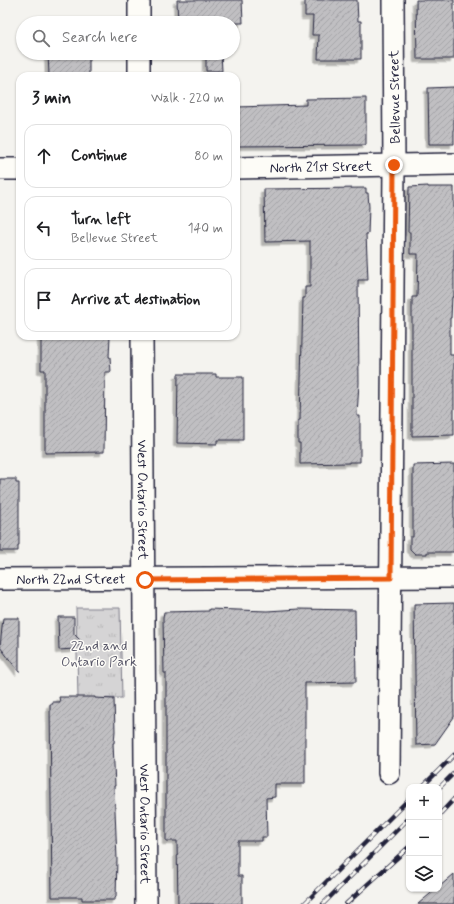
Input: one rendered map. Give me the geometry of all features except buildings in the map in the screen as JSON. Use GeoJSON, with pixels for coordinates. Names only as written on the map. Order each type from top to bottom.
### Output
{"type":"FeatureCollection","features":[{"type":"Feature","properties":{"kind":"street"},"geometry":{"type":"LineString","coordinates":[[139,0],[139,16]]}},
{"type":"Feature","properties":{"kind":"street","name":"Bellevue Street"},"geometry":{"type":"LineString","coordinates":[[389,773],[394,165],[393,0]]}},
{"type":"Feature","properties":{"kind":"street"},"geometry":{"type":"LineString","coordinates":[[139,60],[139,72]]}},
{"type":"Feature","properties":{"kind":"street","name":"North 21st Street"},"geometry":{"type":"LineString","coordinates":[[240,168],[454,164]]}},
{"type":"Feature","properties":{"kind":"street"},"geometry":{"type":"LineString","coordinates":[[0,169],[16,169]]}},
{"type":"Feature","properties":{"kind":"street","name":"West Ontario Street"},"geometry":{"type":"LineString","coordinates":[[142,340],[145,580],[146,904]]}},
{"type":"Feature","properties":{"kind":"street","name":"North 22nd Street"},"geometry":{"type":"LineString","coordinates":[[0,579],[145,580],[454,577]]}},
{"type":"Feature","properties":{"kind":"green space","name":"22nd and Ontario Park"},"geometry":{"type":"Polygon","coordinates":[[[76,608],[120,608],[122,698],[78,699],[76,608]]]}},
{"type":"Feature","properties":{"kind":"railway"},"geometry":{"type":"LineString","coordinates":[[425,784],[454,755]]}},
{"type":"Feature","properties":{"kind":"railway"},"geometry":{"type":"LineString","coordinates":[[442,785],[454,773]]}},
{"type":"Feature","properties":{"kind":"railway"},"geometry":{"type":"LineString","coordinates":[[442,812],[454,799]]}},
{"type":"Feature","properties":{"kind":"railway"},"geometry":{"type":"LineString","coordinates":[[304,904],[406,802]]}},
{"type":"Feature","properties":{"kind":"railway"},"geometry":{"type":"LineString","coordinates":[[323,904],[407,820]]}},
{"type":"Feature","properties":{"kind":"railway"},"geometry":{"type":"LineString","coordinates":[[346,904],[406,850]]}},
{"type":"Feature","properties":{"kind":"route"},"geometry":{"type":"LineString","coordinates":[[145,580],[391,578],[394,165]]}}]}
